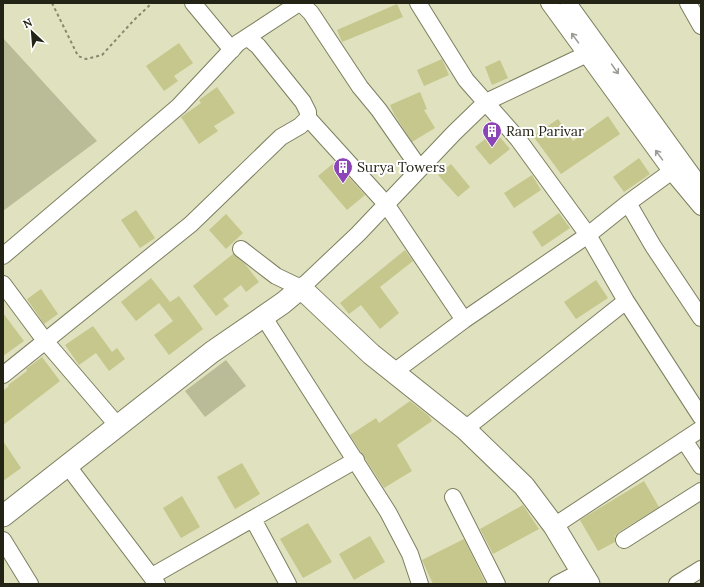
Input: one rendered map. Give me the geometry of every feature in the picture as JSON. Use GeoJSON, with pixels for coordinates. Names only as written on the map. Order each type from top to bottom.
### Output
{"type":"FeatureCollection","features":[{"type":"Feature","properties":{"kind":"main road"},"geometry":{"type":"LineString","coordinates":[[3,516],[206,357],[283,303],[301,288],[371,354],[465,429],[524,486],[554,526],[585,578]]}},
{"type":"Feature","properties":{"kind":"street"},"geometry":{"type":"LineString","coordinates":[[193,3],[232,50]]}},
{"type":"Feature","properties":{"kind":"street"},"geometry":{"type":"LineString","coordinates":[[3,256],[179,106],[232,50],[247,37],[300,3],[311,12],[360,87],[379,110],[420,169]]}},
{"type":"Feature","properties":{"kind":"street"},"geometry":{"type":"LineString","coordinates":[[418,3],[466,80],[518,139],[588,235],[626,301],[701,417]]}},
{"type":"Feature","properties":{"kind":"street"},"geometry":{"type":"LineString","coordinates":[[550,3],[587,54],[677,167],[701,187]]}},
{"type":"Feature","properties":{"kind":"street"},"geometry":{"type":"LineString","coordinates":[[688,3],[701,26]]}},
{"type":"Feature","properties":{"kind":"street"},"geometry":{"type":"LineString","coordinates":[[571,4],[700,205]]}},
{"type":"Feature","properties":{"kind":"street"},"geometry":{"type":"LineString","coordinates":[[247,37],[258,46],[303,102],[308,112],[308,118],[386,204],[464,320]]}},
{"type":"Feature","properties":{"kind":"street"},"geometry":{"type":"LineString","coordinates":[[241,249],[276,276],[301,288],[358,234],[454,133],[486,102],[587,54]]}},
{"type":"Feature","properties":{"kind":"street"},"geometry":{"type":"LineString","coordinates":[[3,375],[191,224],[280,137],[300,126],[308,118]]}},
{"type":"Feature","properties":{"kind":"street"},"geometry":{"type":"LineString","coordinates":[[394,372],[464,320],[588,235],[677,167]]}},
{"type":"Feature","properties":{"kind":"street"},"geometry":{"type":"LineString","coordinates":[[628,203],[653,246],[701,318]]}},
{"type":"Feature","properties":{"kind":"street"},"geometry":{"type":"LineString","coordinates":[[3,284],[46,342],[118,426]]}},
{"type":"Feature","properties":{"kind":"street"},"geometry":{"type":"LineString","coordinates":[[465,429],[626,301]]}},
{"type":"Feature","properties":{"kind":"street"},"geometry":{"type":"LineString","coordinates":[[263,316],[388,512],[410,554],[420,584]]}},
{"type":"Feature","properties":{"kind":"street"},"geometry":{"type":"LineString","coordinates":[[554,526],[701,429]]}},
{"type":"Feature","properties":{"kind":"street"},"geometry":{"type":"LineString","coordinates":[[684,440],[701,466]]}},
{"type":"Feature","properties":{"kind":"street"},"geometry":{"type":"LineString","coordinates":[[67,465],[154,580],[253,519],[356,460]]}},
{"type":"Feature","properties":{"kind":"street"},"geometry":{"type":"LineString","coordinates":[[624,540],[701,491]]}},
{"type":"Feature","properties":{"kind":"street"},"geometry":{"type":"LineString","coordinates":[[452,497],[497,584]]}},
{"type":"Feature","properties":{"kind":"street"},"geometry":{"type":"LineString","coordinates":[[253,519],[288,584]]}},
{"type":"Feature","properties":{"kind":"street"},"geometry":{"type":"LineString","coordinates":[[3,540],[30,584]]}},
{"type":"Feature","properties":{"kind":"street"},"geometry":{"type":"LineString","coordinates":[[680,583],[701,569]]}},
{"type":"Feature","properties":{"kind":"street"},"geometry":{"type":"LineString","coordinates":[[557,584],[585,578]]}},
{"type":"Feature","properties":{"kind":"path"},"geometry":{"type":"LineString","coordinates":[[52,3],[78,56],[86,59],[102,55],[152,3]]}},
{"type":"Feature","properties":{"kind":"green space"},"geometry":{"type":"Polygon","coordinates":[[[3,38],[97,141],[3,211],[3,38]]]}},
{"type":"Feature","properties":{"kind":"green space"},"geometry":{"type":"Polygon","coordinates":[[[226,360],[246,386],[205,417],[185,391],[226,360]]]}},
{"type":"Feature","properties":{"kind":"building"},"geometry":{"type":"Polygon","coordinates":[[[397,4],[403,17],[342,42],[337,30],[397,4]]]}},
{"type":"Feature","properties":{"kind":"building"},"geometry":{"type":"Polygon","coordinates":[[[179,43],[193,63],[174,76],[178,81],[164,91],[146,66],[179,43]]]}},
{"type":"Feature","properties":{"kind":"building"},"geometry":{"type":"Polygon","coordinates":[[[442,59],[449,75],[424,86],[417,70],[442,59]]]}},
{"type":"Feature","properties":{"kind":"building"},"geometry":{"type":"Polygon","coordinates":[[[500,60],[508,78],[492,85],[485,67],[500,60]]]}},
{"type":"Feature","properties":{"kind":"building"},"geometry":{"type":"Polygon","coordinates":[[[217,87],[235,113],[214,126],[218,131],[199,144],[181,117],[201,103],[199,100],[217,87]]]}},
{"type":"Feature","properties":{"kind":"building"},"geometry":{"type":"Polygon","coordinates":[[[420,92],[427,109],[424,110],[435,128],[412,142],[390,105],[420,92]]]}},
{"type":"Feature","properties":{"kind":"building"},"geometry":{"type":"Polygon","coordinates":[[[608,116],[620,134],[561,174],[533,136],[558,119],[573,141],[608,116]]]}},
{"type":"Feature","properties":{"kind":"building","name":"Ram Parivar"},"geometry":{"type":"Polygon","coordinates":[[[495,131],[510,149],[490,165],[475,147],[495,131]]]}},
{"type":"Feature","properties":{"kind":"building"},"geometry":{"type":"Polygon","coordinates":[[[639,158],[650,174],[624,192],[613,177],[639,158]]]}},
{"type":"Feature","properties":{"kind":"building","name":"Surya Towers"},"geometry":{"type":"Polygon","coordinates":[[[335,162],[365,195],[347,210],[318,176],[335,162]]]}},
{"type":"Feature","properties":{"kind":"building"},"geometry":{"type":"Polygon","coordinates":[[[451,164],[470,187],[458,197],[438,175],[451,164]]]}},
{"type":"Feature","properties":{"kind":"building"},"geometry":{"type":"Polygon","coordinates":[[[532,175],[541,190],[514,208],[504,193],[532,175]]]}},
{"type":"Feature","properties":{"kind":"building"},"geometry":{"type":"Polygon","coordinates":[[[136,210],[155,238],[140,248],[121,220],[136,210]]]}},
{"type":"Feature","properties":{"kind":"building"},"geometry":{"type":"Polygon","coordinates":[[[559,213],[570,228],[542,247],[532,232],[559,213]]]}},
{"type":"Feature","properties":{"kind":"building"},"geometry":{"type":"Polygon","coordinates":[[[226,214],[243,233],[226,249],[209,230],[226,214]]]}},
{"type":"Feature","properties":{"kind":"building"},"geometry":{"type":"Polygon","coordinates":[[[405,250],[413,261],[380,287],[399,313],[380,329],[361,305],[349,314],[340,303],[405,250]]]}},
{"type":"Feature","properties":{"kind":"building"},"geometry":{"type":"Polygon","coordinates":[[[233,254],[245,264],[259,282],[246,292],[241,285],[223,299],[229,306],[216,316],[193,286],[233,254]]]}},
{"type":"Feature","properties":{"kind":"building"},"geometry":{"type":"Polygon","coordinates":[[[151,278],[170,302],[179,296],[203,329],[169,355],[154,335],[173,321],[159,303],[136,321],[121,302],[151,278]]]}},
{"type":"Feature","properties":{"kind":"building"},"geometry":{"type":"Polygon","coordinates":[[[596,280],[608,298],[576,319],[564,302],[596,280]]]}},
{"type":"Feature","properties":{"kind":"building"},"geometry":{"type":"Polygon","coordinates":[[[41,289],[58,314],[44,324],[27,299],[41,289]]]}},
{"type":"Feature","properties":{"kind":"building"},"geometry":{"type":"Polygon","coordinates":[[[3,313],[24,341],[3,356],[3,313]]]}},
{"type":"Feature","properties":{"kind":"building"},"geometry":{"type":"Polygon","coordinates":[[[93,326],[112,352],[117,348],[125,359],[109,371],[96,353],[79,365],[65,345],[93,326]]]}},
{"type":"Feature","properties":{"kind":"building"},"geometry":{"type":"Polygon","coordinates":[[[42,357],[60,381],[3,425],[3,391],[9,386],[8,385],[27,371],[26,369],[42,357]]]}},
{"type":"Feature","properties":{"kind":"building"},"geometry":{"type":"Polygon","coordinates":[[[410,401],[429,416],[432,421],[397,445],[412,471],[384,488],[350,435],[376,418],[379,423],[410,401]]]}},
{"type":"Feature","properties":{"kind":"building"},"geometry":{"type":"Polygon","coordinates":[[[3,441],[21,468],[3,481],[3,441]]]}},
{"type":"Feature","properties":{"kind":"building"},"geometry":{"type":"Polygon","coordinates":[[[242,463],[260,494],[235,509],[217,477],[242,463]]]}},
{"type":"Feature","properties":{"kind":"building"},"geometry":{"type":"Polygon","coordinates":[[[644,481],[659,507],[619,532],[615,536],[615,542],[598,551],[580,520],[644,481]]]}},
{"type":"Feature","properties":{"kind":"building"},"geometry":{"type":"Polygon","coordinates":[[[182,496],[200,527],[181,538],[163,508],[182,496]]]}},
{"type":"Feature","properties":{"kind":"building"},"geometry":{"type":"Polygon","coordinates":[[[523,505],[539,529],[493,554],[480,529],[523,505]]]}},
{"type":"Feature","properties":{"kind":"building"},"geometry":{"type":"Polygon","coordinates":[[[308,523],[332,562],[303,578],[280,539],[308,523]]]}},
{"type":"Feature","properties":{"kind":"building"},"geometry":{"type":"Polygon","coordinates":[[[370,536],[385,562],[354,580],[339,554],[370,536]]]}},
{"type":"Feature","properties":{"kind":"building"},"geometry":{"type":"Polygon","coordinates":[[[464,539],[486,584],[433,584],[422,560],[464,539]]]}},
{"type":"Feature","properties":{"kind":"place","name":"Ram Parivar"},"geometry":{"type":"Point","coordinates":[492,148]}},
{"type":"Feature","properties":{"kind":"place","name":"Surya Towers"},"geometry":{"type":"Point","coordinates":[343,184]}}]}
